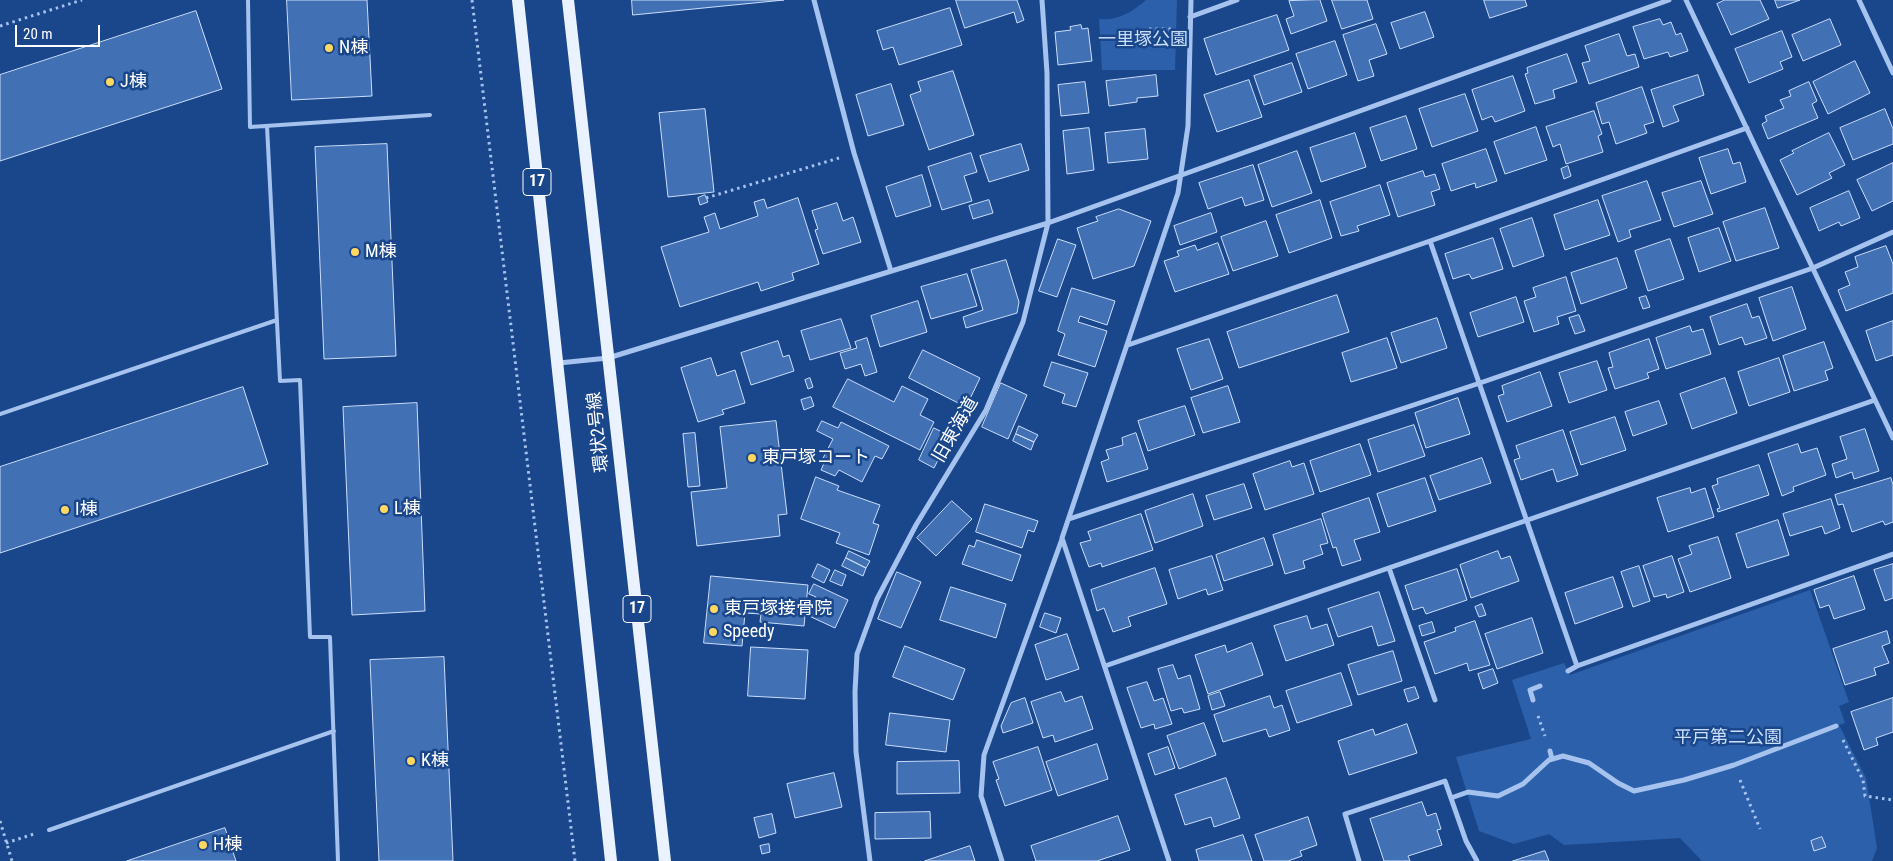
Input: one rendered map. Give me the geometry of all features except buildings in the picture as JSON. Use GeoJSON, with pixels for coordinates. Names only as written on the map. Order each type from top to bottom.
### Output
{"type":"FeatureCollection","features":[{"type":"Feature","properties":{"kind":"main road","name":"環状2号線"},"geometry":{"type":"LineString","coordinates":[[518,0],[611,861]]}},
{"type":"Feature","properties":{"kind":"main road","name":"環状2号線"},"geometry":{"type":"LineString","coordinates":[[568,0],[665,861]]}},
{"type":"Feature","properties":{"kind":"street"},"geometry":{"type":"LineString","coordinates":[[814,0],[854,154],[891,271]]}},
{"type":"Feature","properties":{"kind":"street","name":"旧東海道"},"geometry":{"type":"LineString","coordinates":[[870,861],[856,752],[855,692],[858,654],[877,600],[916,525],[986,410],[1023,322],[1048,223],[1046,74],[1042,0]]}},
{"type":"Feature","properties":{"kind":"street"},"geometry":{"type":"LineString","coordinates":[[1002,861],[981,796],[984,755],[1069,519],[1178,193],[1188,126],[1191,0]]}},
{"type":"Feature","properties":{"kind":"street"},"geometry":{"type":"LineString","coordinates":[[1190,17],[1237,0]]}},
{"type":"Feature","properties":{"kind":"street"},"geometry":{"type":"LineString","coordinates":[[557,364],[608,358],[1048,223],[1669,0]]}},
{"type":"Feature","properties":{"kind":"street"},"geometry":{"type":"LineString","coordinates":[[1686,0],[1893,438]]}},
{"type":"Feature","properties":{"kind":"street"},"geometry":{"type":"LineString","coordinates":[[1859,0],[1893,73]]}},
{"type":"Feature","properties":{"kind":"street"},"geometry":{"type":"LineString","coordinates":[[1128,344],[1430,241],[1747,128]]}},
{"type":"Feature","properties":{"kind":"street"},"geometry":{"type":"LineString","coordinates":[[1069,519],[1480,383],[1813,268],[1893,232]]}},
{"type":"Feature","properties":{"kind":"street"},"geometry":{"type":"LineString","coordinates":[[1430,241],[1577,666]]}},
{"type":"Feature","properties":{"kind":"street"},"geometry":{"type":"LineString","coordinates":[[1105,666],[1875,400]]}},
{"type":"Feature","properties":{"kind":"street"},"geometry":{"type":"LineString","coordinates":[[1062,538],[1170,861]]}},
{"type":"Feature","properties":{"kind":"street"},"geometry":{"type":"LineString","coordinates":[[1568,671],[1577,666],[1893,554]]}},
{"type":"Feature","properties":{"kind":"street"},"geometry":{"type":"LineString","coordinates":[[1390,568],[1435,700]]}},
{"type":"Feature","properties":{"kind":"street"},"geometry":{"type":"LineString","coordinates":[[1532,700],[1530,690],[1540,686]]}},
{"type":"Feature","properties":{"kind":"street"},"geometry":{"type":"LineString","coordinates":[[1451,798],[1468,792],[1498,796],[1523,784],[1552,759],[1563,756],[1589,763],[1618,783],[1634,791],[1684,780],[1734,765],[1836,726]]}},
{"type":"Feature","properties":{"kind":"street"},"geometry":{"type":"LineString","coordinates":[[1550,751],[1552,759]]}},
{"type":"Feature","properties":{"kind":"street"},"geometry":{"type":"LineString","coordinates":[[1359,861],[1345,814],[1445,781],[1466,841],[1476,861]]}},
{"type":"Feature","properties":{"kind":"lane"},"geometry":{"type":"LineString","coordinates":[[248,0],[250,127],[430,116]]}},
{"type":"Feature","properties":{"kind":"lane"},"geometry":{"type":"LineString","coordinates":[[267,126],[280,381],[300,380],[310,638],[330,637],[338,861]]}},
{"type":"Feature","properties":{"kind":"lane"},"geometry":{"type":"LineString","coordinates":[[0,414],[278,320]]}},
{"type":"Feature","properties":{"kind":"lane"},"geometry":{"type":"LineString","coordinates":[[49,830],[334,731]]}},
{"type":"Feature","properties":{"kind":"path"},"geometry":{"type":"LineString","coordinates":[[0,26],[82,0]]}},
{"type":"Feature","properties":{"kind":"path"},"geometry":{"type":"LineString","coordinates":[[472,0],[575,861]]}},
{"type":"Feature","properties":{"kind":"path"},"geometry":{"type":"LineString","coordinates":[[1149,29],[1190,29]]}},
{"type":"Feature","properties":{"kind":"path"},"geometry":{"type":"LineString","coordinates":[[706,198],[854,154]]}},
{"type":"Feature","properties":{"kind":"path"},"geometry":{"type":"LineString","coordinates":[[1532,700],[1550,751]]}},
{"type":"Feature","properties":{"kind":"path"},"geometry":{"type":"LineString","coordinates":[[1836,726],[1863,780],[1865,796],[1893,800]]}},
{"type":"Feature","properties":{"kind":"path"},"geometry":{"type":"LineString","coordinates":[[1734,765],[1760,829]]}},
{"type":"Feature","properties":{"kind":"path"},"geometry":{"type":"LineString","coordinates":[[0,821],[12,861]]}},
{"type":"Feature","properties":{"kind":"path"},"geometry":{"type":"LineString","coordinates":[[6,843],[49,830]]}},
{"type":"Feature","properties":{"kind":"green space","name":"一里塚公園"},"geometry":{"type":"Polygon","coordinates":[[[1146,0],[1177,0],[1175,70],[1102,70],[1099,19],[1112,19],[1124,15],[1146,0]]]}},
{"type":"Feature","properties":{"kind":"green space","name":"平戸第二公園"},"geometry":{"type":"Polygon","coordinates":[[[1810,590],[1849,702],[1839,706],[1845,723],[1839,725],[1866,778],[1877,848],[1872,861],[1702,861],[1680,838],[1564,845],[1549,834],[1514,844],[1479,831],[1456,757],[1531,739],[1512,680],[1564,663],[1570,675],[1810,590]]]}},
{"type":"Feature","properties":{"kind":"place","name":"N棟"},"geometry":{"type":"Point","coordinates":[329,48]}},
{"type":"Feature","properties":{"kind":"place","name":"J棟"},"geometry":{"type":"Point","coordinates":[110,82]}},
{"type":"Feature","properties":{"kind":"place","name":"M棟"},"geometry":{"type":"Point","coordinates":[355,252]}},
{"type":"Feature","properties":{"kind":"place","name":"東戸塚コート"},"geometry":{"type":"Point","coordinates":[752,458]}},
{"type":"Feature","properties":{"kind":"place","name":"L棟"},"geometry":{"type":"Point","coordinates":[384,509]}},
{"type":"Feature","properties":{"kind":"place","name":"I棟"},"geometry":{"type":"Point","coordinates":[65,510]}},
{"type":"Feature","properties":{"kind":"place","name":"東戸塚接骨院"},"geometry":{"type":"Point","coordinates":[714,609]}},
{"type":"Feature","properties":{"kind":"place","name":"Speedy"},"geometry":{"type":"Point","coordinates":[713,632]}},
{"type":"Feature","properties":{"kind":"place","name":"K棟"},"geometry":{"type":"Point","coordinates":[411,761]}},
{"type":"Feature","properties":{"kind":"place","name":"H棟"},"geometry":{"type":"Point","coordinates":[203,845]}}]}
